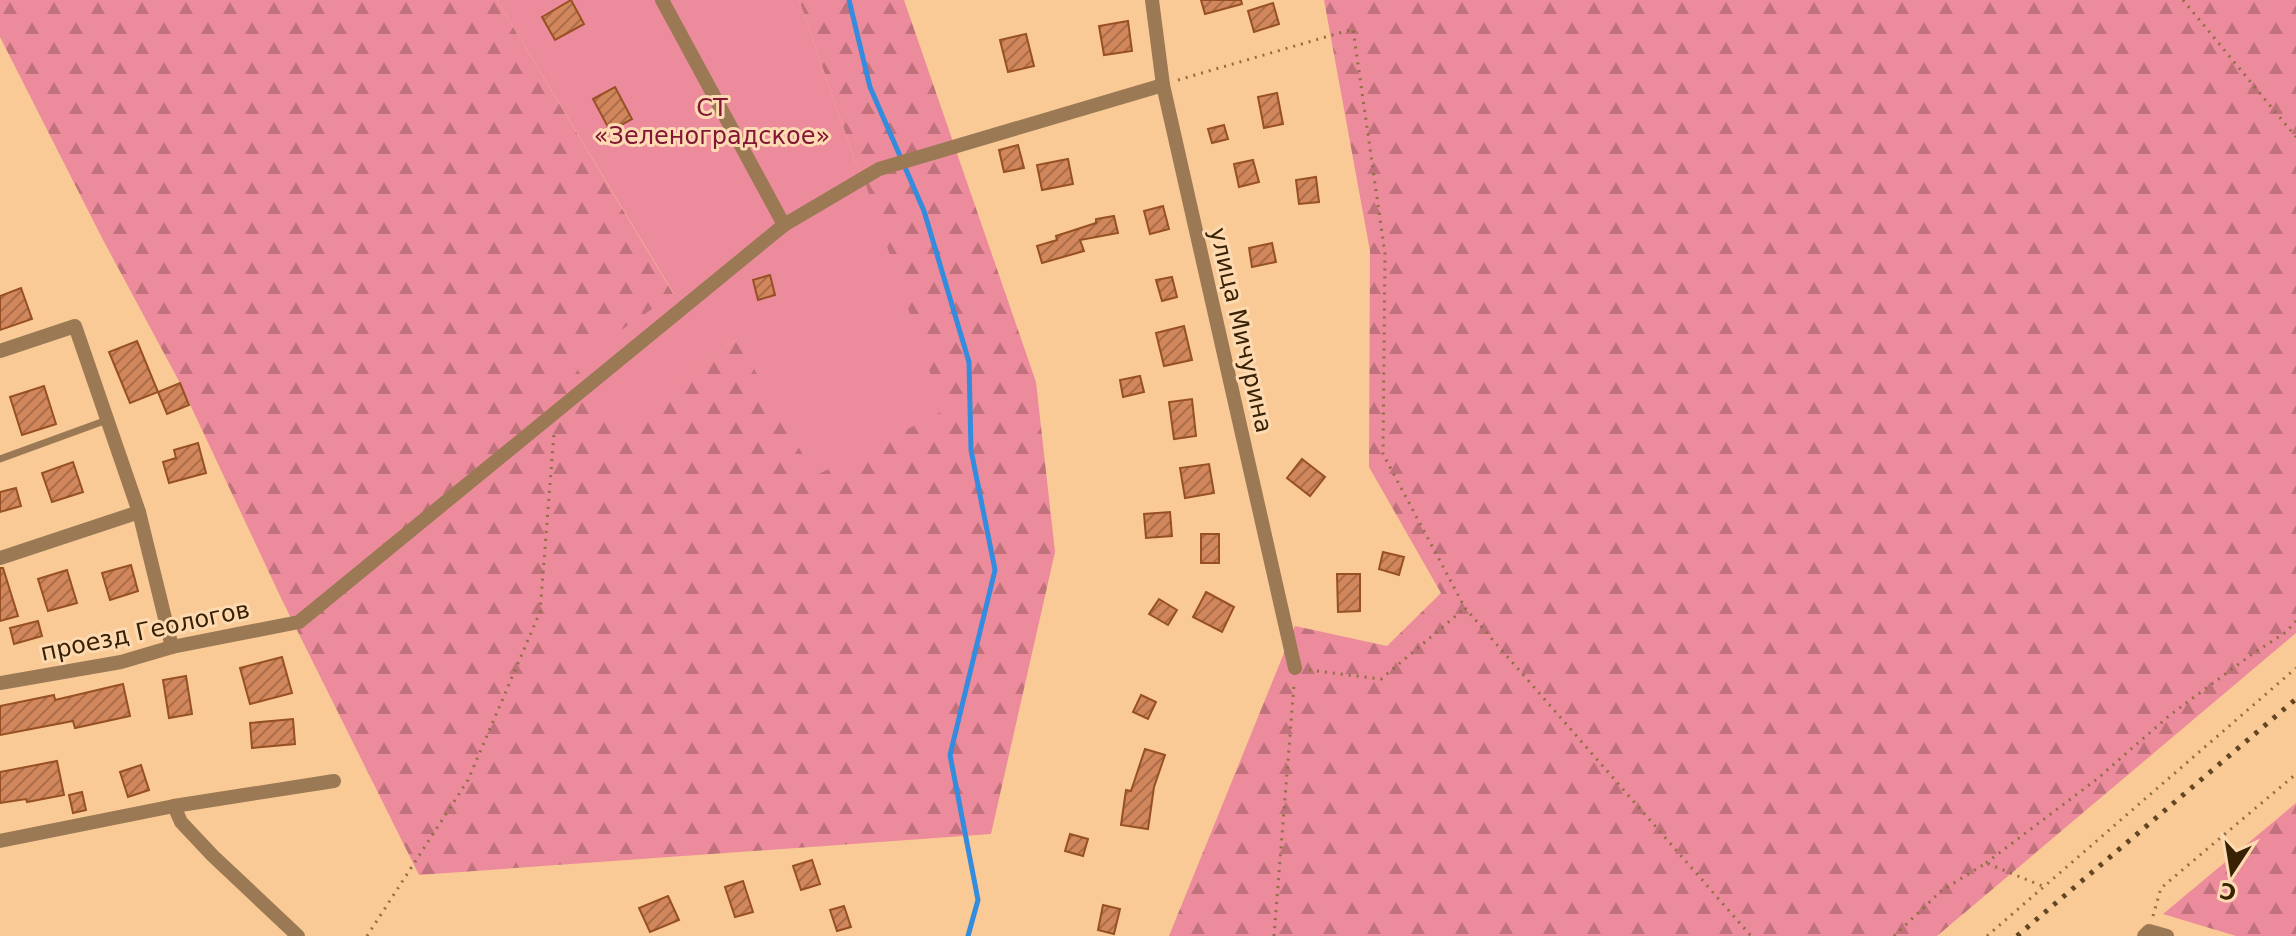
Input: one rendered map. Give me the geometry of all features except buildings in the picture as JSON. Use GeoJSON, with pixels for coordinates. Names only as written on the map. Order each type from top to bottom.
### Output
{"type":"FeatureCollection","features":[{"type":"Feature","properties":{"kind":"street"},"geometry":{"type":"LineString","coordinates":[[662,0],[784,225]]}},
{"type":"Feature","properties":{"kind":"street","name":"улица Мичурина"},"geometry":{"type":"LineString","coordinates":[[1152,0],[1163,85],[1295,668]]}},
{"type":"Feature","properties":{"kind":"street"},"geometry":{"type":"LineString","coordinates":[[556,412],[784,225],[879,169],[1163,85]]}},
{"type":"Feature","properties":{"kind":"street"},"geometry":{"type":"LineString","coordinates":[[0,351],[75,326],[139,512],[172,647]]}},
{"type":"Feature","properties":{"kind":"street","name":"проезд Геологов"},"geometry":{"type":"LineString","coordinates":[[0,683],[121,662],[172,647],[299,622],[556,412]]}},
{"type":"Feature","properties":{"kind":"street"},"geometry":{"type":"LineString","coordinates":[[0,558],[139,512]]}},
{"type":"Feature","properties":{"kind":"street"},"geometry":{"type":"LineString","coordinates":[[0,841],[174,806],[334,781]]}},
{"type":"Feature","properties":{"kind":"street"},"geometry":{"type":"LineString","coordinates":[[174,806],[181,822],[213,856],[298,936]]}},
{"type":"Feature","properties":{"kind":"street"},"geometry":{"type":"LineString","coordinates":[[2146,934],[2167,936]]}},
{"type":"Feature","properties":{"kind":"lane"},"geometry":{"type":"LineString","coordinates":[[0,459],[107,420]]}},
{"type":"Feature","properties":{"kind":"path"},"geometry":{"type":"LineString","coordinates":[[2183,0],[2296,137]]}},
{"type":"Feature","properties":{"kind":"path"},"geometry":{"type":"LineString","coordinates":[[1163,85],[1353,29],[1385,254],[1383,454],[1465,608],[1751,936]]}},
{"type":"Feature","properties":{"kind":"path"},"geometry":{"type":"LineString","coordinates":[[367,936],[468,780],[540,612],[556,412]]}},
{"type":"Feature","properties":{"kind":"path"},"geometry":{"type":"LineString","coordinates":[[1274,936],[1295,668],[1381,679],[1465,608]]}},
{"type":"Feature","properties":{"kind":"path"},"geometry":{"type":"LineString","coordinates":[[1894,936],[1941,891],[1986,863],[2097,779],[2170,715],[2286,632],[2296,621]]}},
{"type":"Feature","properties":{"kind":"path"},"geometry":{"type":"LineString","coordinates":[[1987,936],[2296,668]]}},
{"type":"Feature","properties":{"kind":"path"},"geometry":{"type":"LineString","coordinates":[[2146,934],[2161,888],[2296,774]]}},
{"type":"Feature","properties":{"kind":"path"},"geometry":{"type":"LineString","coordinates":[[1986,863],[2045,887]]}},
{"type":"Feature","properties":{"kind":"green space"},"geometry":{"type":"Polygon","coordinates":[[[0,0],[497,0],[674,295],[574,363],[618,427],[737,339],[866,185],[799,0],[904,0],[1036,382],[1055,552],[991,834],[419,875],[281,598],[180,383],[0,37],[0,0]]]}},
{"type":"Feature","properties":{"kind":"green space","name":"СТ «Зеленоградское»"},"geometry":{"type":"Polygon","coordinates":[[[497,0],[799,0],[943,411],[815,476],[737,339],[618,428],[573,363],[674,294],[497,0]]]}},
{"type":"Feature","properties":{"kind":"green space"},"geometry":{"type":"Polygon","coordinates":[[[1324,0],[2296,0],[2296,633],[1937,936],[1169,936],[1295,626],[1387,646],[1441,593],[1369,467],[1370,251],[1324,0]]]}},
{"type":"Feature","properties":{"kind":"green space"},"geometry":{"type":"Polygon","coordinates":[[[2296,803],[2296,936],[2236,936],[2163,914],[2296,803]]]}},
{"type":"Feature","properties":{"kind":"waterway"},"geometry":{"type":"LineString","coordinates":[[849,0],[870,87],[924,211],[969,362],[971,450],[995,570],[950,755],[978,900],[968,936]]}},
{"type":"Feature","properties":{"kind":"railway"},"geometry":{"type":"LineString","coordinates":[[2017,936],[2296,699]]}}]}
